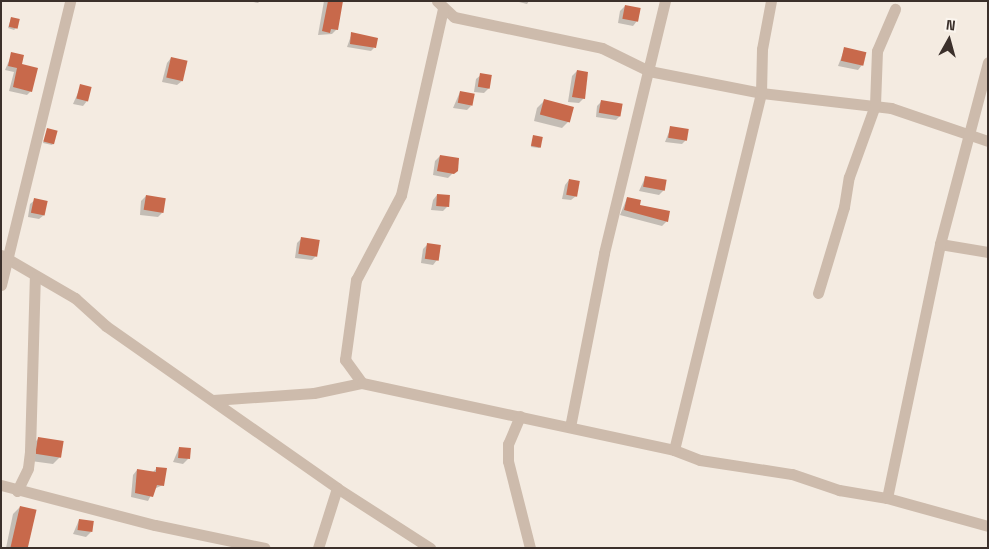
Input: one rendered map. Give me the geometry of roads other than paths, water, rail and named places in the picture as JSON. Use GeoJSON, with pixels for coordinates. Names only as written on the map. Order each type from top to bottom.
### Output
{"type":"FeatureCollection","features":[{"type":"Feature","properties":{"kind":"street"},"geometry":{"type":"LineString","coordinates":[[1,285],[4,257],[70,1]]}},
{"type":"Feature","properties":{"kind":"street"},"geometry":{"type":"LineString","coordinates":[[570,427],[604,252],[665,1]]}},
{"type":"Feature","properties":{"kind":"street"},"geometry":{"type":"LineString","coordinates":[[674,450],[761,93],[762,49],[771,1]]}},
{"type":"Feature","properties":{"kind":"street"},"geometry":{"type":"LineString","coordinates":[[362,383],[345,360],[356,280],[401,195],[440,5],[454,16],[602,48],[649,71],[761,93],[891,108],[968,137],[988,141]]}},
{"type":"Feature","properties":{"kind":"street"},"geometry":{"type":"LineString","coordinates":[[818,293],[844,207],[849,176],[875,105],[877,51],[895,9]]}},
{"type":"Feature","properties":{"kind":"street"},"geometry":{"type":"LineString","coordinates":[[887,498],[940,244],[988,62]]}},
{"type":"Feature","properties":{"kind":"street"},"geometry":{"type":"LineString","coordinates":[[940,244],[988,252]]}},
{"type":"Feature","properties":{"kind":"street"},"geometry":{"type":"LineString","coordinates":[[4,257],[35,277],[75,298],[106,326],[337,488],[430,548]]}},
{"type":"Feature","properties":{"kind":"street"},"geometry":{"type":"LineString","coordinates":[[17,491],[28,468],[30,451],[35,277]]}},
{"type":"Feature","properties":{"kind":"street"},"geometry":{"type":"LineString","coordinates":[[213,400],[314,393],[362,383],[674,450],[700,460],[792,474],[839,490],[887,498],[988,526]]}},
{"type":"Feature","properties":{"kind":"street"},"geometry":{"type":"LineString","coordinates":[[520,416],[508,444],[508,461],[530,548]]}},
{"type":"Feature","properties":{"kind":"street"},"geometry":{"type":"LineString","coordinates":[[1,485],[17,491],[156,525],[265,548]]}},
{"type":"Feature","properties":{"kind":"street"},"geometry":{"type":"LineString","coordinates":[[318,548],[337,488]]}}]}
